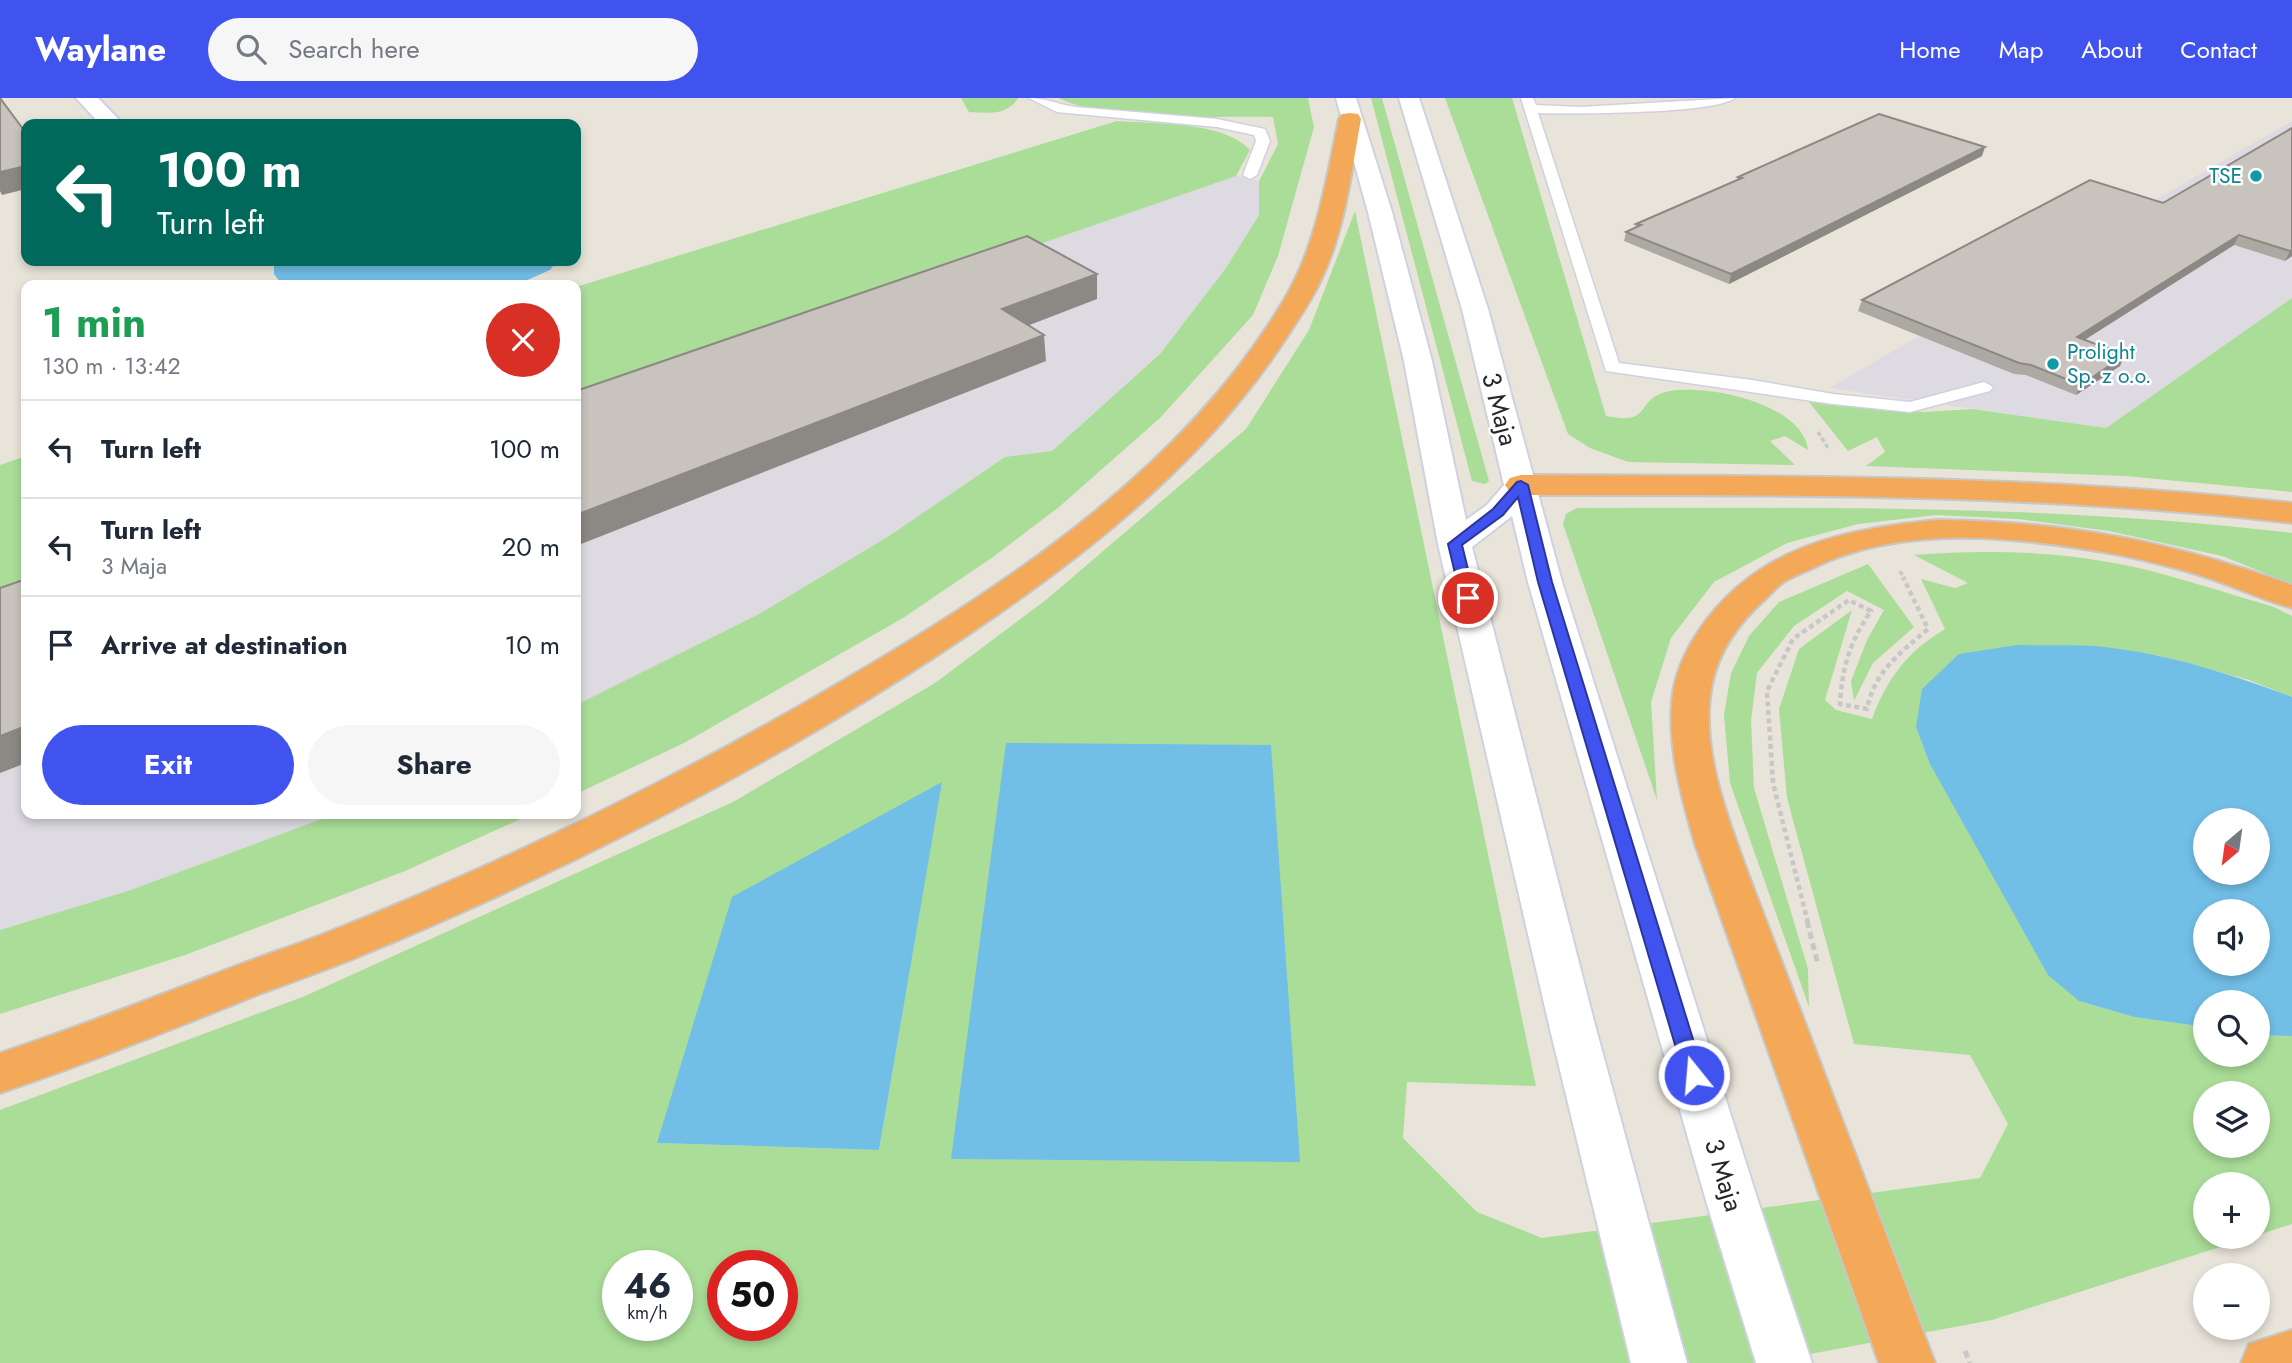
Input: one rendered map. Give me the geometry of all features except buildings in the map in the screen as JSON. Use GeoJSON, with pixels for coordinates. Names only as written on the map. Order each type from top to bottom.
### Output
{"type":"FeatureCollection","features":[{"type":"Feature","properties":{"kind":"highway"},"geometry":{"type":"LineString","coordinates":[[0,1073],[75,1048],[344,944],[500,878],[599,831],[803,724],[968,621],[1040,570],[1174,456],[1225,402],[1261,356],[1299,299],[1313,271],[1322,244],[1348,108]]}},
{"type":"Feature","properties":{"kind":"highway"},"geometry":{"type":"LineString","coordinates":[[1521,485],[1896,488],[2007,492],[2164,500],[2292,513]]}},
{"type":"Feature","properties":{"kind":"highway"},"geometry":{"type":"LineString","coordinates":[[1907,1363],[1726,870],[1692,748],[1690,711],[1693,678],[1712,634],[1744,594],[1795,562],[1863,538],[1945,529],[2013,530],[2077,537],[2128,547],[2236,576],[2292,597]]}},
{"type":"Feature","properties":{"kind":"highway"},"geometry":{"type":"LineString","coordinates":[[2269,1363],[2292,1357]]}},
{"type":"Feature","properties":{"kind":"main road"},"geometry":{"type":"LineString","coordinates":[[86,98],[106,119]]}},
{"type":"Feature","properties":{"kind":"main road","name":"3 Maja"},"geometry":{"type":"LineString","coordinates":[[1409,98],[1475,309],[1545,582],[1733,1204],[1784,1363]]}},
{"type":"Feature","properties":{"kind":"main road"},"geometry":{"type":"LineString","coordinates":[[1348,108],[1380,212],[1415,349],[1455,544],[1621,1223],[1659,1363]]}},
{"type":"Feature","properties":{"kind":"main road"},"geometry":{"type":"LineString","coordinates":[[1455,544],[1498,512],[1521,485]]}},
{"type":"Feature","properties":{"kind":"lane"},"geometry":{"type":"LineString","coordinates":[[1035,98],[1057,108],[1076,111],[1217,123],[1260,132],[1263,141],[1250,175]]}},
{"type":"Feature","properties":{"kind":"lane"},"geometry":{"type":"LineString","coordinates":[[1730,98],[1711,103],[1594,110],[1529,104],[1612,367],[1752,385],[1832,399],[1910,407],[1984,387]]}},
{"type":"Feature","properties":{"kind":"path"},"geometry":{"type":"LineString","coordinates":[[1818,968],[1773,783],[1767,691],[1793,639],[1849,600],[1871,611],[1851,640],[1842,663],[1840,704],[1867,709],[1869,692],[1878,674],[1928,629],[1896,563]]}},
{"type":"Feature","properties":{"kind":"shaded area"},"geometry":{"type":"Polygon","coordinates":[[[2292,121],[2292,298],[2106,428],[1829,388],[2292,121]]]}},
{"type":"Feature","properties":{"kind":"shaded area"},"geometry":{"type":"Polygon","coordinates":[[[1236,176],[1259,181],[1259,215],[1226,268],[1160,354],[1052,451],[1005,457],[889,536],[759,614],[581,703],[581,403],[1236,176]]]}},
{"type":"Feature","properties":{"kind":"shaded area"},"geometry":{"type":"Polygon","coordinates":[[[21,599],[21,819],[322,819],[128,891],[0,930],[0,606],[21,599]]]}},
{"type":"Feature","properties":{"kind":"green space"},"geometry":{"type":"Polygon","coordinates":[[[961,98],[1018,98],[1003,111],[983,113],[969,112],[961,98]]]}},
{"type":"Feature","properties":{"kind":"green space"},"geometry":{"type":"Polygon","coordinates":[[[1058,98],[1308,98],[1314,127],[1278,256],[1253,315],[1160,418],[1059,507],[993,557],[903,618],[684,743],[581,792],[581,703],[759,614],[889,536],[1005,457],[1052,451],[1160,354],[1226,268],[1259,215],[1259,181],[1278,144],[1273,117],[1162,116],[1079,106],[1058,98]]]}},
{"type":"Feature","properties":{"kind":"green space"},"geometry":{"type":"Polygon","coordinates":[[[1371,98],[1382,98],[1489,481],[1485,484],[1472,481],[1371,98]]]}},
{"type":"Feature","properties":{"kind":"green space"},"geometry":{"type":"Polygon","coordinates":[[[1445,98],[1512,98],[1606,416],[1631,417],[1638,414],[1651,399],[1670,391],[1729,394],[1772,409],[1790,420],[1802,434],[1808,450],[1785,436],[1770,441],[1795,465],[1628,462],[1590,448],[1568,434],[1445,98]]]}},
{"type":"Feature","properties":{"kind":"green space"},"geometry":{"type":"Polygon","coordinates":[[[1117,121],[1207,129],[1224,134],[1250,150],[1236,176],[581,403],[581,285],[1117,121]]]}},
{"type":"Feature","properties":{"kind":"green space"},"geometry":{"type":"Polygon","coordinates":[[[1355,211],[1536,1086],[1407,1082],[1403,1138],[1477,1212],[1542,1238],[1980,1178],[2008,1124],[1970,1055],[1854,1044],[1787,798],[1779,709],[1799,649],[1852,610],[1825,700],[1836,710],[1872,719],[1900,667],[1920,647],[1945,629],[1921,579],[1955,588],[1968,583],[1914,555],[2027,553],[2111,562],[2274,607],[2292,616],[2292,697],[2249,680],[2156,655],[2079,1001],[2134,1017],[2193,1025],[2193,1067],[2270,1067],[2270,1035],[2292,1036],[2292,1224],[2270,1231],[2270,1172],[2193,1172],[2193,1249],[2214,1249],[1992,1320],[1762,1363],[0,1363],[0,1110],[305,996],[733,802],[935,683],[1047,599],[1246,429],[1309,330],[1355,211]],[[941,783],[657,1143],[879,1150],[941,783]]]}},
{"type":"Feature","properties":{"kind":"green space"},"geometry":{"type":"Polygon","coordinates":[[[2292,298],[2292,492],[2125,476],[1866,466],[1885,452],[1877,437],[1848,451],[1809,402],[1924,412],[1972,409],[2106,428],[2292,298]]]}},
{"type":"Feature","properties":{"kind":"green space"},"geometry":{"type":"Polygon","coordinates":[[[21,458],[21,599],[0,606],[0,465],[21,458]]]}},
{"type":"Feature","properties":{"kind":"green space"},"geometry":{"type":"Polygon","coordinates":[[[1577,508],[1846,508],[2024,512],[2292,533],[2292,584],[2222,556],[2109,531],[2018,519],[1936,515],[1858,524],[1787,543],[1714,582],[1671,638],[1651,702],[1657,800],[1563,524],[1566,514],[1577,508]]]}},
{"type":"Feature","properties":{"kind":"green space"},"geometry":{"type":"Polygon","coordinates":[[[1868,564],[1914,627],[1873,663],[1854,701],[1851,681],[1867,640],[1884,610],[1847,591],[1794,626],[1757,673],[1751,721],[1754,788],[1808,969],[1809,1007],[1730,783],[1724,715],[1731,673],[1749,636],[1779,602],[1868,564]]]}},
{"type":"Feature","properties":{"kind":"green space"},"geometry":{"type":"Polygon","coordinates":[[[322,819],[521,819],[405,871],[185,955],[0,1014],[0,930],[128,891],[322,819]]]}},
{"type":"Feature","properties":{"kind":"water"},"geometry":{"type":"Polygon","coordinates":[[[274,266],[553,266],[527,280],[278,280],[274,274],[274,266]]]}},
{"type":"Feature","properties":{"kind":"water"},"geometry":{"type":"Polygon","coordinates":[[[2017,645],[2082,646],[2128,650],[2199,666],[2292,697],[2292,1036],[2270,1035],[2270,990],[2193,990],[2193,1025],[2134,1017],[2079,1001],[2048,975],[1930,764],[1916,727],[1922,689],[1959,654],[2017,645]]]}},
{"type":"Feature","properties":{"kind":"water"},"geometry":{"type":"Polygon","coordinates":[[[1006,743],[1271,745],[1300,1162],[951,1159],[1006,743]]]}},
{"type":"Feature","properties":{"kind":"water"},"geometry":{"type":"Polygon","coordinates":[[[942,782],[879,1150],[657,1143],[732,897],[942,782]]]}},
{"type":"Feature","properties":{"kind":"place","name":"TSE"},"geometry":{"type":"Point","coordinates":[2256,176]}},
{"type":"Feature","properties":{"kind":"place","name":"Prolight Sp. z o.o."},"geometry":{"type":"Point","coordinates":[2053,364]}},
{"type":"Feature","properties":{"kind":"route"},"geometry":{"type":"LineString","coordinates":[[1468,598],[1455,544],[1498,512],[1521,485],[1545,582],[1694,1075]]}}]}
